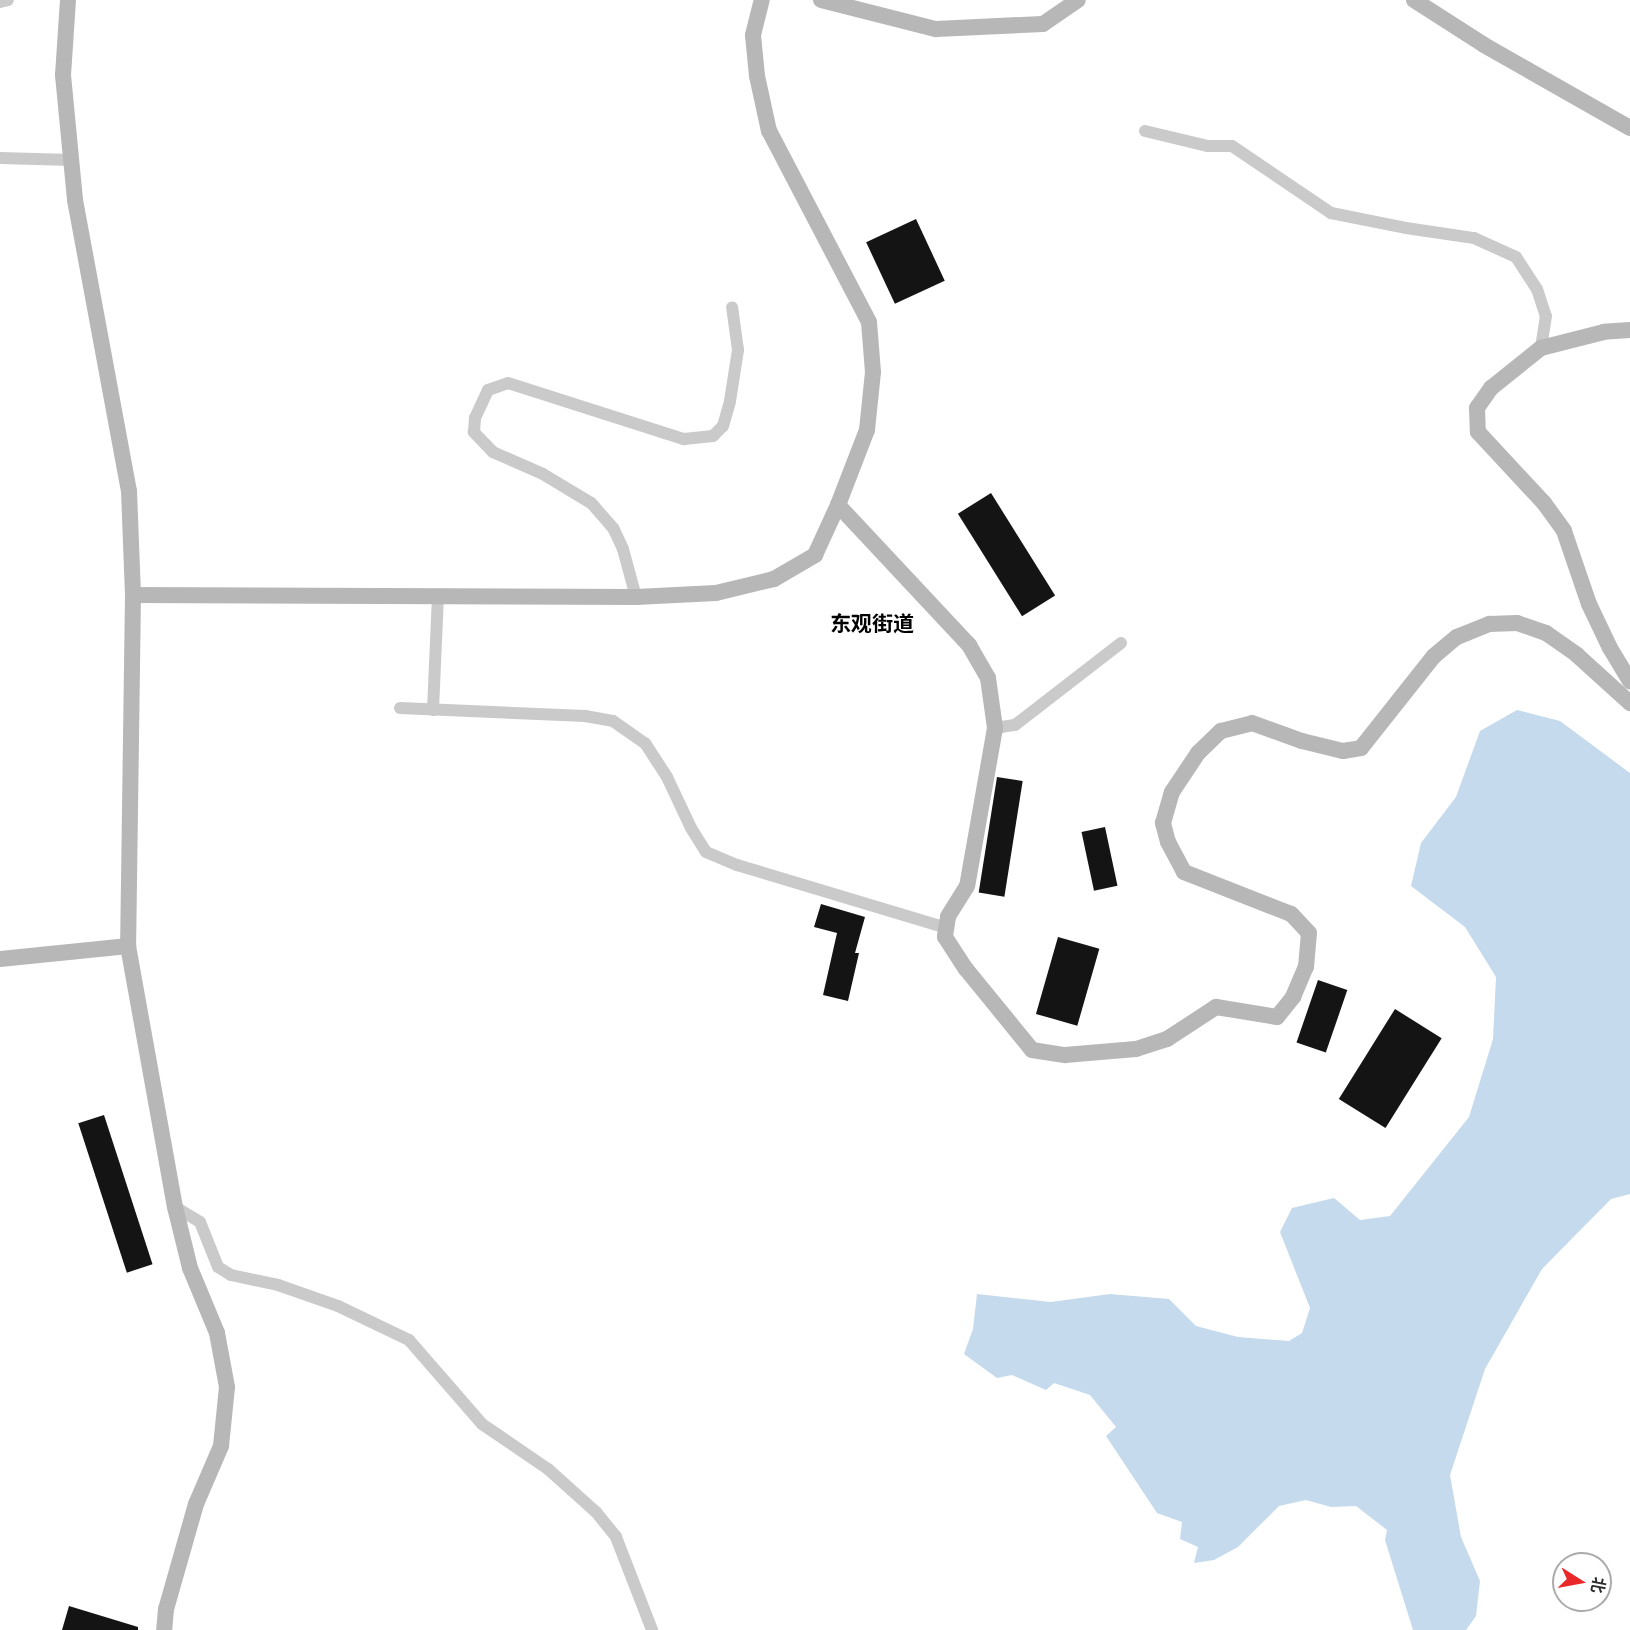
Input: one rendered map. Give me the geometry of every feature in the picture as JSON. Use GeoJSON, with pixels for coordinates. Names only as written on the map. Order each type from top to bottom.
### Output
{"type":"FeatureCollection","features":[{"type":"Feature","properties":{"kind":"main road"},"geometry":{"type":"LineString","coordinates":[[68,0],[63,75],[75,200],[129,491],[133,595],[129,946],[175,1207],[190,1269],[217,1333],[227,1387],[221,1446],[196,1504],[166,1609],[164,1630]]}},
{"type":"Feature","properties":{"kind":"main road"},"geometry":{"type":"LineString","coordinates":[[133,595],[636,597],[716,593],[774,579],[814,555],[838,506],[867,430],[873,372],[869,322],[769,131],[757,76],[753,35],[762,0]]}},
{"type":"Feature","properties":{"kind":"main road"},"geometry":{"type":"LineString","coordinates":[[821,0],[936,29],[1043,24],[1078,0]]}},
{"type":"Feature","properties":{"kind":"main road"},"geometry":{"type":"LineString","coordinates":[[1414,0],[1484,45],[1630,128]]}},
{"type":"Feature","properties":{"kind":"main road"},"geometry":{"type":"LineString","coordinates":[[1630,330],[1604,332],[1541,348],[1491,388],[1477,408],[1478,432],[1544,503],[1564,531],[1589,604],[1610,648],[1630,681]]}},
{"type":"Feature","properties":{"kind":"main road"},"geometry":{"type":"LineString","coordinates":[[838,506],[969,645],[988,678],[995,728],[967,886],[948,916],[945,937],[966,969],[1032,1050],[1065,1055],[1136,1049],[1167,1039],[1216,1007],[1277,1017],[1293,997],[1306,967],[1309,933],[1291,914],[1184,872],[1168,842],[1163,823],[1172,792],[1198,753],[1221,731],[1252,723],[1302,741],[1343,751],[1361,748],[1434,656],[1457,637],[1489,624],[1517,623],[1546,633],[1577,655],[1630,703]]}},
{"type":"Feature","properties":{"kind":"main road"},"geometry":{"type":"LineString","coordinates":[[0,959],[129,946]]}},
{"type":"Feature","properties":{"kind":"street"},"geometry":{"type":"LineString","coordinates":[[0,2],[8,0]]}},
{"type":"Feature","properties":{"kind":"street"},"geometry":{"type":"LineString","coordinates":[[1145,131],[1208,146],[1232,146],[1331,213],[1406,228],[1474,238],[1516,257],[1537,289],[1546,316],[1541,348]]}},
{"type":"Feature","properties":{"kind":"street"},"geometry":{"type":"LineString","coordinates":[[0,158],[71,160]]}},
{"type":"Feature","properties":{"kind":"street"},"geometry":{"type":"LineString","coordinates":[[636,597],[623,549],[613,528],[591,502],[543,474],[493,452],[474,432],[476,418],[488,390],[508,383],[684,439],[713,436],[723,426],[730,401],[738,350],[732,307]]}},
{"type":"Feature","properties":{"kind":"street"},"geometry":{"type":"LineString","coordinates":[[434,710],[438,596]]}},
{"type":"Feature","properties":{"kind":"street"},"geometry":{"type":"LineString","coordinates":[[995,728],[1015,726],[1120,643]]}},
{"type":"Feature","properties":{"kind":"street"},"geometry":{"type":"LineString","coordinates":[[400,708],[585,716],[613,721],[645,743],[667,777],[691,828],[706,852],[737,865],[947,928]]}},
{"type":"Feature","properties":{"kind":"street"},"geometry":{"type":"LineString","coordinates":[[175,1207],[200,1222],[218,1267],[231,1275],[278,1285],[328,1303],[409,1340],[482,1424],[548,1468],[596,1512],[616,1536],[652,1630]]}},
{"type":"Feature","properties":{"kind":"water"},"geometry":{"type":"Polygon","coordinates":[[[1517,710],[1560,721],[1630,773],[1630,1194],[1611,1199],[1542,1269],[1485,1369],[1450,1475],[1461,1537],[1480,1581],[1476,1616],[1466,1630],[1413,1630],[1385,1540],[1387,1530],[1356,1506],[1331,1507],[1306,1500],[1279,1506],[1238,1547],[1214,1560],[1194,1563],[1198,1547],[1180,1539],[1182,1522],[1157,1513],[1106,1436],[1116,1427],[1090,1395],[1054,1383],[1046,1390],[1012,1375],[997,1378],[964,1354],[973,1329],[977,1294],[1051,1302],[1110,1294],[1169,1299],[1196,1326],[1238,1337],[1289,1341],[1302,1333],[1310,1308],[1280,1232],[1292,1208],[1334,1198],[1360,1220],[1390,1216],[1469,1117],[1493,1039],[1496,977],[1465,927],[1411,886],[1421,843],[1456,797],[1480,731],[1517,710]]]}},
{"type":"Feature","properties":{"kind":"building"},"geometry":{"type":"Polygon","coordinates":[[[916,219],[945,281],[895,304],[866,242],[916,219]]]}},
{"type":"Feature","properties":{"kind":"building"},"geometry":{"type":"Polygon","coordinates":[[[991,493],[1055,596],[1022,616],[958,514],[991,493]]]}},
{"type":"Feature","properties":{"kind":"building"},"geometry":{"type":"Polygon","coordinates":[[[997,777],[1023,781],[1004,897],[979,893],[997,777]]]}},
{"type":"Feature","properties":{"kind":"building"},"geometry":{"type":"Polygon","coordinates":[[[1105,827],[1117,886],[1094,891],[1082,832],[1105,827]]]}},
{"type":"Feature","properties":{"kind":"building"},"geometry":{"type":"Polygon","coordinates":[[[821,904],[865,917],[855,953],[859,953],[848,1001],[823,995],[837,933],[814,927],[821,904]]]}},
{"type":"Feature","properties":{"kind":"building"},"geometry":{"type":"Polygon","coordinates":[[[1058,937],[1099,949],[1077,1026],[1036,1014],[1058,937]]]}},
{"type":"Feature","properties":{"kind":"building"},"geometry":{"type":"Polygon","coordinates":[[[1318,980],[1347,990],[1326,1052],[1297,1042],[1318,980]]]}},
{"type":"Feature","properties":{"kind":"building"},"geometry":{"type":"Polygon","coordinates":[[[1395,1009],[1442,1038],[1385,1128],[1339,1099],[1395,1009]]]}},
{"type":"Feature","properties":{"kind":"building"},"geometry":{"type":"Polygon","coordinates":[[[104,1115],[153,1264],[127,1273],[78,1123],[104,1115]]]}},
{"type":"Feature","properties":{"kind":"building"},"geometry":{"type":"Polygon","coordinates":[[[69,1606],[138,1627],[138,1630],[62,1630],[69,1606]]]}},
{"type":"Feature","properties":{"kind":"district","name":"东观街道"},"geometry":{"type":"Point","coordinates":[872,624]}}]}
